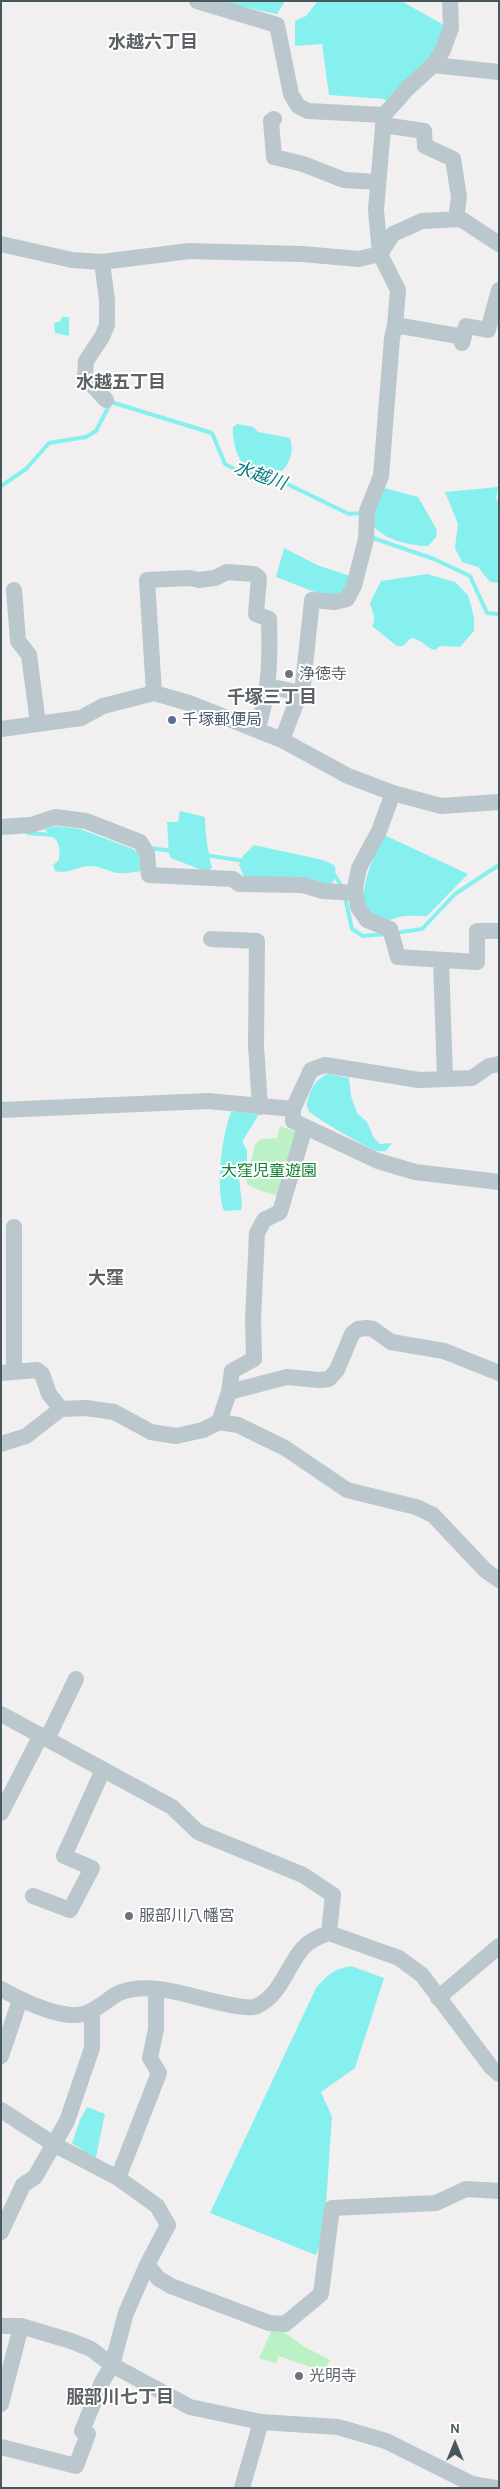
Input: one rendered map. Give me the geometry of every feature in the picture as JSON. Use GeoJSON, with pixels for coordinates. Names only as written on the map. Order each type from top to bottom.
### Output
{"type":"FeatureCollection","features":[{"type":"Feature","properties":{"kind":"street"},"geometry":{"type":"LineString","coordinates":[[197,1],[277,25],[291,94],[298,106],[308,111],[384,120],[424,132],[425,146],[453,159],[459,197],[456,219]]}},
{"type":"Feature","properties":{"kind":"street"},"geometry":{"type":"LineString","coordinates":[[282,740],[303,685],[312,600],[335,602],[347,599],[354,586],[366,539],[367,511],[381,476],[392,338],[396,325],[398,290],[380,254],[376,210],[384,120],[408,88],[434,65],[443,50],[451,28],[450,1]]}},
{"type":"Feature","properties":{"kind":"street"},"geometry":{"type":"LineString","coordinates":[[434,65],[498,76]]}},
{"type":"Feature","properties":{"kind":"street"},"geometry":{"type":"LineString","coordinates":[[274,119],[272,121],[274,157],[303,164],[344,180],[378,182]]}},
{"type":"Feature","properties":{"kind":"street"},"geometry":{"type":"LineString","coordinates":[[1,244],[72,260],[102,262],[189,251],[359,259],[380,254],[393,234],[422,222],[461,219],[499,244]]}},
{"type":"Feature","properties":{"kind":"street"},"geometry":{"type":"LineString","coordinates":[[102,262],[107,300],[107,325],[102,337],[86,361],[85,377],[106,400]]}},
{"type":"Feature","properties":{"kind":"street"},"geometry":{"type":"LineString","coordinates":[[396,325],[463,340],[466,326],[488,330],[499,290]]}},
{"type":"Feature","properties":{"kind":"street"},"geometry":{"type":"LineString","coordinates":[[154,693],[147,580],[189,578],[200,580],[215,578],[227,572],[254,574],[259,578],[256,614],[269,619],[268,686],[266,703],[257,730]]}},
{"type":"Feature","properties":{"kind":"street"},"geometry":{"type":"LineString","coordinates":[[14,590],[18,641],[29,655],[38,723]]}},
{"type":"Feature","properties":{"kind":"street"},"geometry":{"type":"LineString","coordinates":[[268,686],[300,693]]}},
{"type":"Feature","properties":{"kind":"street"},"geometry":{"type":"LineString","coordinates":[[1,729],[81,718],[103,706],[154,693],[189,703],[282,740],[348,776],[393,793],[441,806],[499,802]]}},
{"type":"Feature","properties":{"kind":"street"},"geometry":{"type":"LineString","coordinates":[[393,793],[379,831],[359,868],[356,893],[358,907],[367,920],[390,929],[398,957],[477,962],[477,931],[499,931]]}},
{"type":"Feature","properties":{"kind":"street"},"geometry":{"type":"LineString","coordinates":[[1,827],[30,825],[55,817],[86,821],[140,842],[147,853],[149,875],[233,879],[239,884],[303,885],[323,891],[356,893]]}},
{"type":"Feature","properties":{"kind":"street"},"geometry":{"type":"LineString","coordinates":[[211,939],[257,941],[256,1045],[260,1107]]}},
{"type":"Feature","properties":{"kind":"street"},"geometry":{"type":"LineString","coordinates":[[441,960],[445,1079]]}},
{"type":"Feature","properties":{"kind":"street"},"geometry":{"type":"LineString","coordinates":[[499,1064],[489,1066],[472,1078],[419,1080],[325,1065],[311,1070],[292,1109],[293,1121],[387,1164],[415,1172],[499,1182]]}},
{"type":"Feature","properties":{"kind":"street"},"geometry":{"type":"LineString","coordinates":[[1,1110],[208,1101],[292,1109]]}},
{"type":"Feature","properties":{"kind":"street"},"geometry":{"type":"LineString","coordinates":[[219,1422],[230,1392],[232,1371],[254,1359],[253,1320],[257,1233],[264,1220],[280,1212],[305,1127]]}},
{"type":"Feature","properties":{"kind":"street"},"geometry":{"type":"LineString","coordinates":[[14,1226],[8,1373],[37,1370],[42,1374],[49,1394],[61,1409]]}},
{"type":"Feature","properties":{"kind":"street"},"geometry":{"type":"LineString","coordinates":[[230,1392],[287,1377],[329,1379],[337,1370],[352,1334],[358,1329],[366,1328],[373,1328],[391,1342],[444,1351],[499,1372]]}},
{"type":"Feature","properties":{"kind":"street"},"geometry":{"type":"LineString","coordinates":[[1,1444],[26,1436],[61,1409],[86,1408],[114,1412],[151,1432],[176,1436],[203,1430],[219,1422],[238,1425],[271,1440],[347,1490],[416,1507],[433,1514],[485,1570],[499,1580]]}},
{"type":"Feature","properties":{"kind":"street"},"geometry":{"type":"LineString","coordinates":[[1,1813],[76,1679]]}},
{"type":"Feature","properties":{"kind":"street"},"geometry":{"type":"LineString","coordinates":[[1,1714],[172,1807],[198,1832],[303,1876],[334,1894],[329,1932]]}},
{"type":"Feature","properties":{"kind":"street"},"geometry":{"type":"LineString","coordinates":[[34,1896],[70,1910],[92,1868],[64,1856],[103,1770]]}},
{"type":"Feature","properties":{"kind":"street"},"geometry":{"type":"LineString","coordinates":[[1,1989],[20,2000],[57,2013],[81,2015],[92,2012],[119,1994],[133,1989],[156,1989],[254,2008],[270,2000],[303,1948],[329,1932],[399,1958],[422,1975],[491,2068],[499,2074]]}},
{"type":"Feature","properties":{"kind":"street"},"geometry":{"type":"LineString","coordinates":[[438,1998],[499,1946]]}},
{"type":"Feature","properties":{"kind":"street"},"geometry":{"type":"LineString","coordinates":[[118,2178],[158,2072],[150,2058],[156,2029],[156,1989]]}},
{"type":"Feature","properties":{"kind":"street"},"geometry":{"type":"LineString","coordinates":[[1,2056],[20,2000]]}},
{"type":"Feature","properties":{"kind":"street"},"geometry":{"type":"LineString","coordinates":[[1,2232],[23,2185],[35,2177],[67,2121],[88,2063],[94,2027],[92,2012]]}},
{"type":"Feature","properties":{"kind":"street"},"geometry":{"type":"LineString","coordinates":[[1,2110],[55,2145],[118,2178],[157,2206],[168,2225],[147,2265],[126,2313],[112,2365],[102,2382],[82,2431],[88,2434],[76,2466],[1,2447]]}},
{"type":"Feature","properties":{"kind":"street"},"geometry":{"type":"LineString","coordinates":[[147,2265],[158,2279],[171,2286],[269,2323],[285,2324],[321,2294],[332,2208],[436,2203],[466,2189],[499,2191]]}},
{"type":"Feature","properties":{"kind":"street"},"geometry":{"type":"LineString","coordinates":[[1,2326],[21,2326],[72,2341],[91,2350],[112,2365],[190,2406],[261,2422],[338,2427],[386,2441],[472,2484],[494,2488]]}},
{"type":"Feature","properties":{"kind":"street"},"geometry":{"type":"LineString","coordinates":[[1,2404],[21,2326]]}},
{"type":"Feature","properties":{"kind":"street"},"geometry":{"type":"LineString","coordinates":[[248,2486],[261,2422]]}},
{"type":"Feature","properties":{"kind":"green space","name":"大窪児童遊園"},"geometry":{"type":"Polygon","coordinates":[[[280,1126],[299,1133],[283,1196],[256,1189],[247,1184],[248,1169],[255,1144],[261,1139],[277,1138],[280,1126]]]}},
{"type":"Feature","properties":{"kind":"green space"},"geometry":{"type":"Polygon","coordinates":[[[272,2330],[281,2330],[303,2346],[330,2360],[324,2372],[279,2356],[276,2364],[259,2358],[272,2330]]]}},
{"type":"Feature","properties":{"kind":"water"},"geometry":{"type":"Polygon","coordinates":[[[216,1],[285,1],[277,14],[216,1]]]}},
{"type":"Feature","properties":{"kind":"water"},"geometry":{"type":"Polygon","coordinates":[[[318,1],[401,1],[446,26],[438,50],[388,104],[384,99],[329,95],[322,44],[295,46],[295,21],[306,16],[318,1]]]}},
{"type":"Feature","properties":{"kind":"water"},"geometry":{"type":"Polygon","coordinates":[[[62,317],[69,317],[69,336],[55,333],[54,323],[61,321],[62,317]]]}},
{"type":"Feature","properties":{"kind":"water"},"geometry":{"type":"Polygon","coordinates":[[[237,424],[253,427],[258,432],[290,438],[291,456],[288,464],[282,471],[243,465],[236,451],[233,437],[233,427],[237,424]]]}},
{"type":"Feature","properties":{"kind":"water"},"geometry":{"type":"Polygon","coordinates":[[[498,487],[496,499],[499,503],[499,583],[490,582],[478,567],[462,562],[455,548],[458,524],[445,492],[498,487]]]}},
{"type":"Feature","properties":{"kind":"water"},"geometry":{"type":"Polygon","coordinates":[[[384,488],[418,497],[437,530],[436,537],[428,546],[414,545],[392,539],[374,527],[374,506],[384,488]]]}},
{"type":"Feature","properties":{"kind":"water"},"geometry":{"type":"Polygon","coordinates":[[[284,548],[317,565],[350,576],[346,592],[330,598],[276,577],[284,548]]]}},
{"type":"Feature","properties":{"kind":"water"},"geometry":{"type":"Polygon","coordinates":[[[427,574],[455,582],[468,595],[474,617],[474,631],[460,647],[440,646],[435,650],[419,640],[411,638],[403,646],[397,646],[372,626],[374,618],[370,603],[381,581],[427,574]]]}},
{"type":"Feature","properties":{"kind":"water"},"geometry":{"type":"Polygon","coordinates":[[[180,811],[205,817],[212,868],[207,872],[171,858],[169,854],[167,822],[178,822],[180,811]]]}},
{"type":"Feature","properties":{"kind":"water"},"geometry":{"type":"Polygon","coordinates":[[[56,826],[80,829],[133,849],[139,854],[142,871],[117,873],[90,866],[64,872],[55,871],[53,865],[59,860],[59,845],[44,829],[56,826]]]}},
{"type":"Feature","properties":{"kind":"water"},"geometry":{"type":"Polygon","coordinates":[[[384,835],[468,874],[427,916],[406,916],[384,920],[372,915],[366,907],[364,895],[369,869],[384,835]]]}},
{"type":"Feature","properties":{"kind":"water"},"geometry":{"type":"Polygon","coordinates":[[[254,845],[323,860],[334,865],[334,880],[331,885],[244,877],[239,865],[243,856],[254,845]]]}},
{"type":"Feature","properties":{"kind":"water"},"geometry":{"type":"Polygon","coordinates":[[[328,1074],[349,1078],[351,1096],[357,1113],[367,1122],[374,1138],[380,1144],[392,1143],[386,1151],[376,1151],[329,1125],[309,1111],[307,1102],[312,1089],[317,1081],[328,1074]]]}},
{"type":"Feature","properties":{"kind":"water"},"geometry":{"type":"Polygon","coordinates":[[[231,1112],[259,1114],[242,1142],[247,1150],[247,1165],[240,1175],[241,1210],[224,1211],[220,1189],[222,1148],[231,1112]]]}},
{"type":"Feature","properties":{"kind":"water"},"geometry":{"type":"Polygon","coordinates":[[[351,1966],[384,1978],[355,2068],[321,2092],[332,2117],[324,2232],[316,2255],[210,2213],[316,1988],[331,1973],[351,1966]]]}},
{"type":"Feature","properties":{"kind":"water"},"geometry":{"type":"Polygon","coordinates":[[[87,2107],[105,2114],[96,2157],[91,2156],[72,2143],[87,2107]]]}},
{"type":"Feature","properties":{"kind":"waterway","name":"水越川"},"geometry":{"type":"LineString","coordinates":[[1,486],[26,469],[49,443],[86,437],[96,431],[111,402],[212,433],[225,464],[238,471],[281,481],[349,514],[361,513],[362,515]]}},
{"type":"Feature","properties":{"kind":"waterway","name":"水越川"},"geometry":{"type":"LineString","coordinates":[[372,535],[373,538],[434,559],[470,576],[487,613],[499,614]]}},
{"type":"Feature","properties":{"kind":"waterway"},"geometry":{"type":"LineString","coordinates":[[28,833],[54,835]]}},
{"type":"Feature","properties":{"kind":"waterway"},"geometry":{"type":"LineString","coordinates":[[150,848],[173,851]]}},
{"type":"Feature","properties":{"kind":"waterway"},"geometry":{"type":"LineString","coordinates":[[204,855],[245,861]]}},
{"type":"Feature","properties":{"kind":"waterway"},"geometry":{"type":"LineString","coordinates":[[395,933],[422,929],[455,894],[499,865]]}},
{"type":"Feature","properties":{"kind":"waterway"},"geometry":{"type":"LineString","coordinates":[[333,873],[343,888]]}},
{"type":"Feature","properties":{"kind":"waterway"},"geometry":{"type":"LineString","coordinates":[[345,897],[352,929],[363,936],[386,934]]}},
{"type":"Feature","properties":{"kind":"place","name":"浄徳寺"},"geometry":{"type":"Point","coordinates":[289,674]}},
{"type":"Feature","properties":{"kind":"place","name":"千塚郵便局"},"geometry":{"type":"Point","coordinates":[172,720]}},
{"type":"Feature","properties":{"kind":"place","name":"服部川八幡宮"},"geometry":{"type":"Point","coordinates":[129,1916]}},
{"type":"Feature","properties":{"kind":"place","name":"光明寺"},"geometry":{"type":"Point","coordinates":[299,2376]}},
{"type":"Feature","properties":{"kind":"district","name":"水越六丁目"},"geometry":{"type":"Point","coordinates":[153,43]}},
{"type":"Feature","properties":{"kind":"district","name":"水越五丁目"},"geometry":{"type":"Point","coordinates":[121,383]}},
{"type":"Feature","properties":{"kind":"district","name":"千塚三丁目"},"geometry":{"type":"Point","coordinates":[272,698]}},
{"type":"Feature","properties":{"kind":"district","name":"大窪"},"geometry":{"type":"Point","coordinates":[106,1279]}},
{"type":"Feature","properties":{"kind":"district","name":"服部川七丁目"},"geometry":{"type":"Point","coordinates":[120,2398]}}]}
